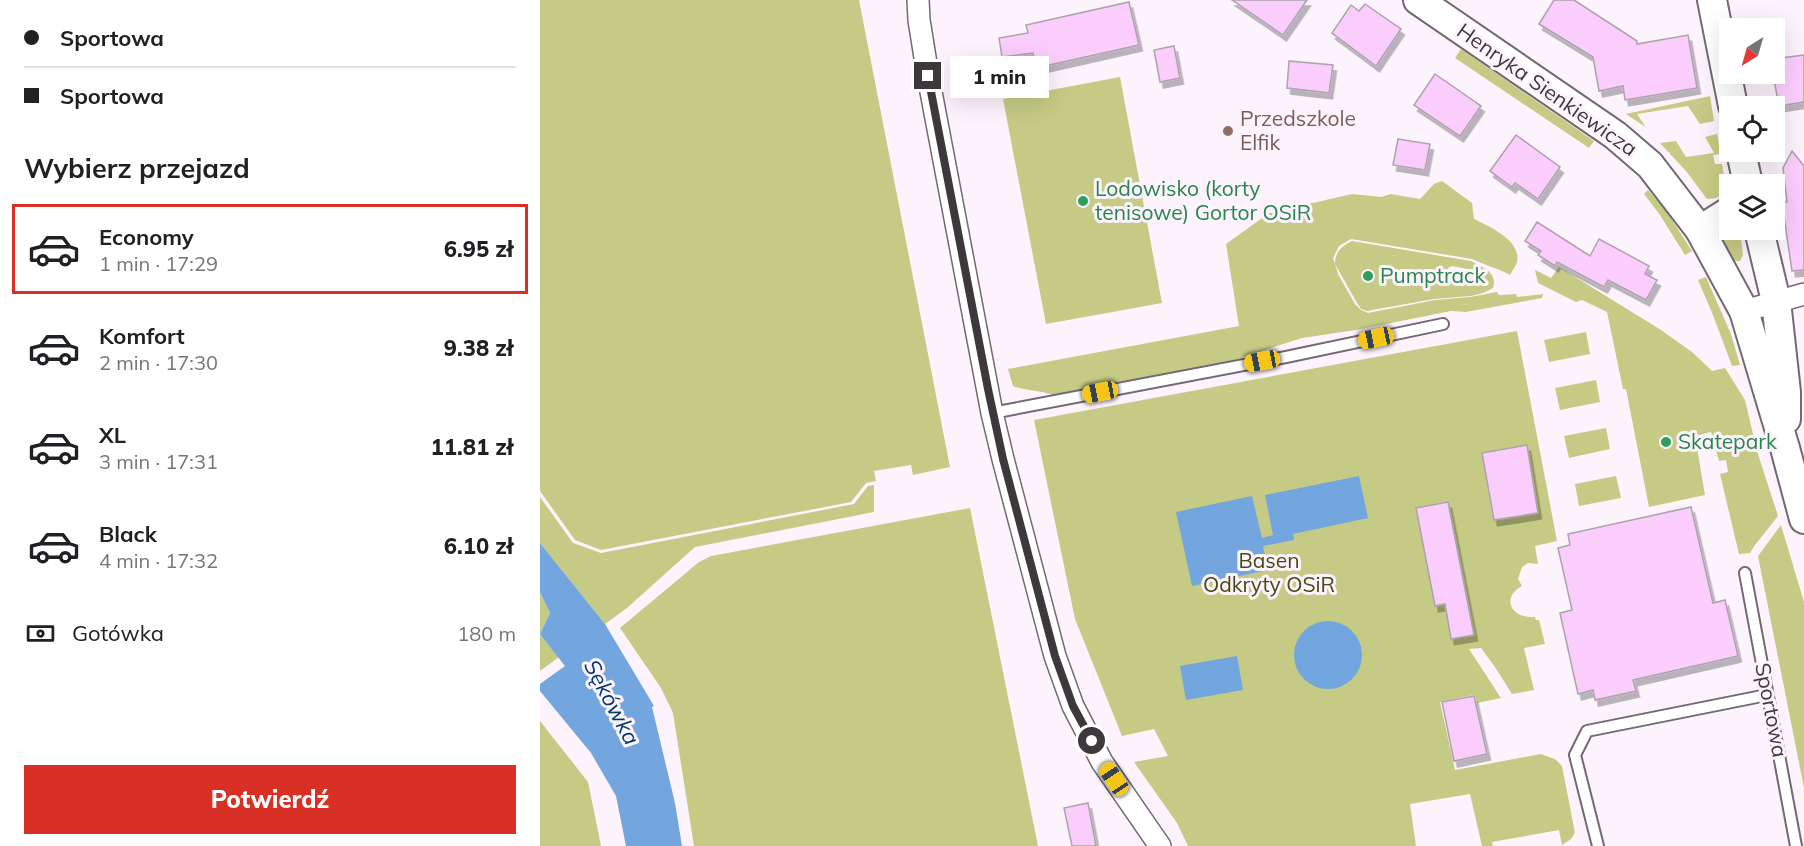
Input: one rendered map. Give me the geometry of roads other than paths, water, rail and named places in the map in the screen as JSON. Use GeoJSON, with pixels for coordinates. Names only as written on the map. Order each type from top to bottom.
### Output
{"type":"FeatureCollection","features":[{"type":"Feature","properties":{"kind":"main road","name":"Henryka Sienkiewicza"},"geometry":{"type":"LineString","coordinates":[[1418,0],[1615,135],[1650,165],[1700,230],[1744,311],[1804,519]]}},
{"type":"Feature","properties":{"kind":"main road"},"geometry":{"type":"LineString","coordinates":[[1712,0],[1731,96]]}},
{"type":"Feature","properties":{"kind":"main road"},"geometry":{"type":"LineString","coordinates":[[1700,230],[1719,218]]}},
{"type":"Feature","properties":{"kind":"main road","name":"Henryka Sienkiewicza"},"geometry":{"type":"LineString","coordinates":[[1761,240],[1776,301],[1786,392],[1785,448]]}},
{"type":"Feature","properties":{"kind":"street"},"geometry":{"type":"LineString","coordinates":[[918,0],[928,76],[992,413],[1055,656],[1073,706],[1102,762],[1160,846]]}},
{"type":"Feature","properties":{"kind":"street"},"geometry":{"type":"LineString","coordinates":[[1744,311],[1804,294]]}},
{"type":"Feature","properties":{"kind":"lane"},"geometry":{"type":"LineString","coordinates":[[992,413],[1286,357],[1443,324]]}},
{"type":"Feature","properties":{"kind":"lane","name":"Sportowa"},"geometry":{"type":"LineString","coordinates":[[1745,573],[1796,846]]}},
{"type":"Feature","properties":{"kind":"lane"},"geometry":{"type":"LineString","coordinates":[[1598,846],[1575,755],[1587,731],[1767,695]]}},
{"type":"Feature","properties":{"kind":"water"},"geometry":{"type":"Polygon","coordinates":[[[1359,476],[1368,518],[1293,534],[1294,540],[1263,546],[1268,570],[1192,586],[1176,512],[1252,496],[1262,538],[1273,535],[1265,495],[1359,476]]]}},
{"type":"Feature","properties":{"kind":"water","name":"Sękówka"},"geometry":{"type":"Polygon","coordinates":[[[540,543],[605,624],[654,706],[652,707],[675,803],[682,846],[626,846],[616,796],[591,753],[540,691],[540,684],[565,666],[540,634],[550,613],[540,592],[540,543]]]}},
{"type":"Feature","properties":{"kind":"water"},"geometry":{"type":"Polygon","coordinates":[[[1321,621],[1335,621],[1347,626],[1357,636],[1362,655],[1357,674],[1347,684],[1335,689],[1321,689],[1309,684],[1299,674],[1294,662],[1294,648],[1299,636],[1309,626],[1321,621]]]}},
{"type":"Feature","properties":{"kind":"water"},"geometry":{"type":"Polygon","coordinates":[[[1237,656],[1243,690],[1186,700],[1180,666],[1237,656]]]}},
{"type":"Feature","properties":{"kind":"place","name":"Przedszkole Elfik"},"geometry":{"type":"Point","coordinates":[1228,131]}},
{"type":"Feature","properties":{"kind":"place","name":"Lodowisko (korty tenisowe) Gortor OSiR"},"geometry":{"type":"Point","coordinates":[1083,201]}},
{"type":"Feature","properties":{"kind":"place","name":"Pumptrack"},"geometry":{"type":"Point","coordinates":[1368,276]}},
{"type":"Feature","properties":{"kind":"place","name":"Skatepark"},"geometry":{"type":"Point","coordinates":[1666,442]}},
{"type":"Feature","properties":{"kind":"park label","name":"Basen Odkryty OSiR"},"geometry":{"type":"Point","coordinates":[1269,573]}}]}
